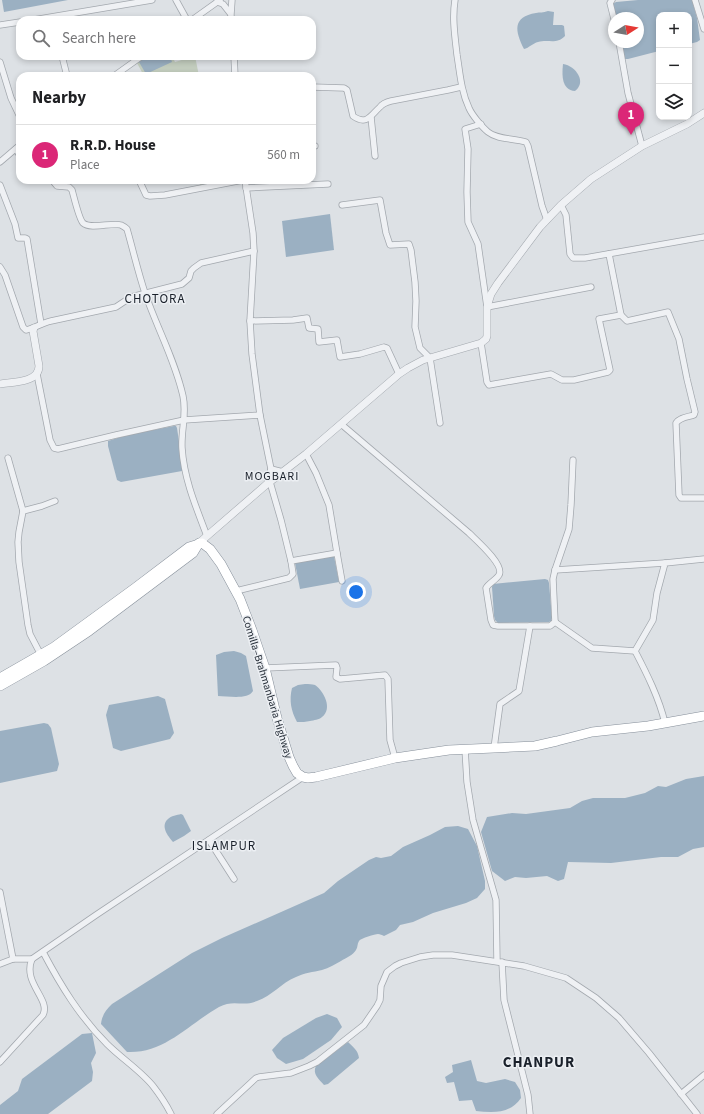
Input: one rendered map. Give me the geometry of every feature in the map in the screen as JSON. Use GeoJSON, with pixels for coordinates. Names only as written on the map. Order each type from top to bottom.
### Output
{"type":"FeatureCollection","features":[{"type":"Feature","properties":{"kind":"highway"},"geometry":{"type":"LineString","coordinates":[[0,686],[43,658],[89,631],[159,574],[193,553],[199,543]]}},
{"type":"Feature","properties":{"kind":"highway","name":"Comilla–Brahmanbaria Highway"},"geometry":{"type":"LineString","coordinates":[[199,543],[206,545],[224,569],[240,599],[265,668],[277,718],[289,757],[297,773],[303,777]]}},
{"type":"Feature","properties":{"kind":"highway"},"geometry":{"type":"LineString","coordinates":[[0,678],[43,658]]}},
{"type":"Feature","properties":{"kind":"highway"},"geometry":{"type":"LineString","coordinates":[[303,777],[316,777],[395,758],[465,748],[535,746],[592,732],[665,723],[704,716]]}},
{"type":"Feature","properties":{"kind":"street"},"geometry":{"type":"LineString","coordinates":[[63,16],[152,0]]}},
{"type":"Feature","properties":{"kind":"street"},"geometry":{"type":"LineString","coordinates":[[176,0],[185,16]]}},
{"type":"Feature","properties":{"kind":"street"},"geometry":{"type":"LineString","coordinates":[[231,14],[232,0]]}},
{"type":"Feature","properties":{"kind":"street"},"geometry":{"type":"LineString","coordinates":[[455,0],[455,34],[462,87],[468,108],[488,132],[511,140],[521,140],[526,142],[547,220]]}},
{"type":"Feature","properties":{"kind":"street"},"geometry":{"type":"LineString","coordinates":[[612,0],[610,3],[612,12]]}},
{"type":"Feature","properties":{"kind":"street"},"geometry":{"type":"LineString","coordinates":[[695,0],[704,29]]}},
{"type":"Feature","properties":{"kind":"street"},"geometry":{"type":"LineString","coordinates":[[198,16],[219,1],[231,14]]}},
{"type":"Feature","properties":{"kind":"street"},"geometry":{"type":"LineString","coordinates":[[0,25],[16,23]]}},
{"type":"Feature","properties":{"kind":"street"},"geometry":{"type":"LineString","coordinates":[[620,48],[628,93],[642,146]]}},
{"type":"Feature","properties":{"kind":"street"},"geometry":{"type":"LineString","coordinates":[[63,60],[66,72]]}},
{"type":"Feature","properties":{"kind":"street"},"geometry":{"type":"LineString","coordinates":[[120,72],[136,60]]}},
{"type":"Feature","properties":{"kind":"street"},"geometry":{"type":"LineString","coordinates":[[234,60],[235,72]]}},
{"type":"Feature","properties":{"kind":"street"},"geometry":{"type":"LineString","coordinates":[[0,62],[11,98],[16,109]]}},
{"type":"Feature","properties":{"kind":"street"},"geometry":{"type":"LineString","coordinates":[[316,87],[344,88],[347,90],[353,116],[355,118],[367,119],[385,103],[462,87]]}},
{"type":"Feature","properties":{"kind":"street"},"geometry":{"type":"LineString","coordinates":[[487,307],[491,294],[498,283],[540,227],[561,205],[591,179],[642,146],[687,124],[704,113]]}},
{"type":"Feature","properties":{"kind":"street"},"geometry":{"type":"LineString","coordinates":[[371,117],[375,156]]}},
{"type":"Feature","properties":{"kind":"street"},"geometry":{"type":"LineString","coordinates":[[199,543],[268,483],[342,424],[399,374],[417,362],[481,343],[486,339],[487,307],[478,244],[468,222],[468,150],[465,129],[481,124]]}},
{"type":"Feature","properties":{"kind":"street"},"geometry":{"type":"LineString","coordinates":[[0,162],[16,149]]}},
{"type":"Feature","properties":{"kind":"street"},"geometry":{"type":"LineString","coordinates":[[55,184],[57,186],[69,187],[72,190],[83,223],[89,226],[122,225],[127,229],[145,293],[175,369],[184,404],[182,447],[185,473],[207,536]]}},
{"type":"Feature","properties":{"kind":"street"},"geometry":{"type":"LineString","coordinates":[[141,184],[146,195],[150,196],[165,195],[223,184]]}},
{"type":"Feature","properties":{"kind":"street"},"geometry":{"type":"LineString","coordinates":[[236,591],[289,578],[293,574],[281,520],[268,483],[271,469],[260,415],[252,354],[250,321],[254,251],[253,233],[245,184]]}},
{"type":"Feature","properties":{"kind":"street"},"geometry":{"type":"LineString","coordinates":[[246,188],[328,184]]}},
{"type":"Feature","properties":{"kind":"street"},"geometry":{"type":"LineString","coordinates":[[0,185],[15,224],[18,238],[27,239],[37,326],[33,331],[39,369],[37,374],[50,440],[54,448],[58,449],[184,420],[260,415]]}},
{"type":"Feature","properties":{"kind":"street"},"geometry":{"type":"LineString","coordinates":[[342,205],[380,200],[386,233],[390,245],[409,244],[415,282],[415,327],[420,348],[430,358],[440,423]]}},
{"type":"Feature","properties":{"kind":"street"},"geometry":{"type":"LineString","coordinates":[[561,205],[566,215],[568,247],[571,257],[573,258],[585,258],[704,237]]}},
{"type":"Feature","properties":{"kind":"street"},"geometry":{"type":"LineString","coordinates":[[25,330],[116,307],[128,298],[182,284],[189,278],[191,271],[202,263],[254,251]]}},
{"type":"Feature","properties":{"kind":"street"},"geometry":{"type":"LineString","coordinates":[[609,254],[621,315],[627,321],[668,312],[679,339],[695,412],[694,415],[681,418],[676,423],[679,495],[681,498],[704,498]]}},
{"type":"Feature","properties":{"kind":"street"},"geometry":{"type":"LineString","coordinates":[[0,267],[5,275],[23,327],[35,344]]}},
{"type":"Feature","properties":{"kind":"street"},"geometry":{"type":"LineString","coordinates":[[487,307],[592,287]]}},
{"type":"Feature","properties":{"kind":"street"},"geometry":{"type":"LineString","coordinates":[[481,343],[487,382],[489,385],[551,374],[562,380],[574,380],[608,372],[610,370],[599,319],[621,315]]}},
{"type":"Feature","properties":{"kind":"street"},"geometry":{"type":"LineString","coordinates":[[250,321],[293,320],[307,318],[309,328],[318,329],[319,342],[337,340],[340,357],[360,354],[384,347],[387,348],[399,374]]}},
{"type":"Feature","properties":{"kind":"street"},"geometry":{"type":"LineString","coordinates":[[0,384],[28,379],[37,374]]}},
{"type":"Feature","properties":{"kind":"street"},"geometry":{"type":"LineString","coordinates":[[342,424],[484,547],[497,564],[500,570],[499,575],[486,588],[490,620],[493,625],[550,626],[555,622]]}},
{"type":"Feature","properties":{"kind":"street"},"geometry":{"type":"LineString","coordinates":[[306,454],[316,473],[328,505],[342,581]]}},
{"type":"Feature","properties":{"kind":"street"},"geometry":{"type":"LineString","coordinates":[[8,458],[23,511],[18,542],[19,562],[28,625],[30,634],[43,658]]}},
{"type":"Feature","properties":{"kind":"street"},"geometry":{"type":"LineString","coordinates":[[555,622],[553,580],[569,529],[573,460]]}},
{"type":"Feature","properties":{"kind":"street"},"geometry":{"type":"LineString","coordinates":[[271,469],[283,472]]}},
{"type":"Feature","properties":{"kind":"street"},"geometry":{"type":"LineString","coordinates":[[23,511],[55,501]]}},
{"type":"Feature","properties":{"kind":"street"},"geometry":{"type":"LineString","coordinates":[[291,561],[337,553]]}},
{"type":"Feature","properties":{"kind":"street"},"geometry":{"type":"LineString","coordinates":[[555,570],[704,559]]}},
{"type":"Feature","properties":{"kind":"street"},"geometry":{"type":"LineString","coordinates":[[635,651],[653,620],[657,593],[665,563]]}},
{"type":"Feature","properties":{"kind":"street"},"geometry":{"type":"LineString","coordinates":[[555,622],[592,648],[635,651]]}},
{"type":"Feature","properties":{"kind":"street"},"geometry":{"type":"LineString","coordinates":[[494,748],[500,704],[519,691],[530,626]]}},
{"type":"Feature","properties":{"kind":"street"},"geometry":{"type":"LineString","coordinates":[[635,651],[650,681],[665,723]]}},
{"type":"Feature","properties":{"kind":"street"},"geometry":{"type":"LineString","coordinates":[[265,668],[331,665],[336,666],[336,677],[340,679],[385,675],[388,679],[390,740],[395,758]]}},
{"type":"Feature","properties":{"kind":"street"},"geometry":{"type":"LineString","coordinates":[[465,748],[467,782],[473,820],[496,900],[504,1000],[528,1095],[530,1114]]}},
{"type":"Feature","properties":{"kind":"street"},"geometry":{"type":"LineString","coordinates":[[0,964],[13,959],[32,959],[303,777]]}},
{"type":"Feature","properties":{"kind":"street"},"geometry":{"type":"LineString","coordinates":[[209,840],[234,879]]}},
{"type":"Feature","properties":{"kind":"street"},"geometry":{"type":"LineString","coordinates":[[0,892],[13,959]]}},
{"type":"Feature","properties":{"kind":"street"},"geometry":{"type":"LineString","coordinates":[[43,952],[56,978],[71,1001],[108,1045],[152,1085],[171,1114]]}},
{"type":"Feature","properties":{"kind":"street"},"geometry":{"type":"LineString","coordinates":[[217,1114],[256,1078],[291,1073],[317,1062],[364,1025],[380,1000],[381,986],[387,972],[395,966],[414,958],[433,955],[452,955],[524,966],[566,978],[596,998],[619,1018],[649,1053],[697,1114]]}},
{"type":"Feature","properties":{"kind":"street"},"geometry":{"type":"LineString","coordinates":[[0,1062],[45,1011],[31,978],[30,965],[32,959]]}},
{"type":"Feature","properties":{"kind":"street"},"geometry":{"type":"LineString","coordinates":[[681,1094],[704,1075]]}},
{"type":"Feature","properties":{"kind":"green space"},"geometry":{"type":"Polygon","coordinates":[[[141,60],[174,60],[175,62],[182,60],[196,60],[198,72],[142,72],[137,63],[141,60]]]}},
{"type":"Feature","properties":{"kind":"water"},"geometry":{"type":"Polygon","coordinates":[[[2,0],[68,0],[4,12],[2,0]]]}},
{"type":"Feature","properties":{"kind":"water"},"geometry":{"type":"Polygon","coordinates":[[[638,0],[692,0],[697,18],[700,40],[692,43],[692,12],[656,12],[656,52],[625,59],[622,48],[644,48],[644,12],[614,12],[613,4],[616,2],[638,0]]]}},
{"type":"Feature","properties":{"kind":"water"},"geometry":{"type":"Polygon","coordinates":[[[548,11],[554,12],[553,25],[564,26],[565,36],[562,39],[555,41],[542,41],[524,49],[518,31],[519,21],[528,15],[548,11]]]}},
{"type":"Feature","properties":{"kind":"water"},"geometry":{"type":"Polygon","coordinates":[[[142,60],[171,60],[172,62],[150,72],[145,72],[139,62],[142,60]]]}},
{"type":"Feature","properties":{"kind":"water"},"geometry":{"type":"Polygon","coordinates":[[[563,64],[568,65],[576,71],[580,79],[580,83],[575,91],[567,88],[563,81],[563,64]]]}},
{"type":"Feature","properties":{"kind":"water"},"geometry":{"type":"Polygon","coordinates":[[[330,214],[334,250],[286,257],[282,221],[330,214]]]}},
{"type":"Feature","properties":{"kind":"water"},"geometry":{"type":"Polygon","coordinates":[[[174,426],[177,428],[183,469],[182,471],[121,482],[117,480],[108,441],[127,435],[174,426]]]}},
{"type":"Feature","properties":{"kind":"water"},"geometry":{"type":"Polygon","coordinates":[[[334,556],[339,582],[300,589],[295,563],[334,556]]]}},
{"type":"Feature","properties":{"kind":"water"},"geometry":{"type":"Polygon","coordinates":[[[545,579],[548,580],[549,583],[551,621],[498,623],[495,620],[493,584],[545,579]]]}},
{"type":"Feature","properties":{"kind":"water"},"geometry":{"type":"Polygon","coordinates":[[[234,651],[246,656],[253,691],[247,696],[242,697],[218,696],[216,655],[234,651]]]}},
{"type":"Feature","properties":{"kind":"water"},"geometry":{"type":"Polygon","coordinates":[[[305,684],[315,685],[321,691],[326,700],[327,709],[325,714],[319,719],[307,722],[297,722],[291,705],[292,688],[305,684]]]}},
{"type":"Feature","properties":{"kind":"water"},"geometry":{"type":"Polygon","coordinates":[[[158,696],[165,699],[174,733],[170,739],[121,751],[113,748],[106,715],[109,705],[158,696]]]}},
{"type":"Feature","properties":{"kind":"water"},"geometry":{"type":"Polygon","coordinates":[[[44,723],[48,724],[51,728],[59,764],[57,771],[0,783],[0,731],[44,723]]]}},
{"type":"Feature","properties":{"kind":"water"},"geometry":{"type":"Polygon","coordinates":[[[704,776],[704,847],[693,849],[678,857],[661,857],[611,863],[568,862],[564,879],[558,881],[547,876],[526,878],[515,877],[505,881],[492,871],[481,832],[487,817],[512,813],[526,814],[570,808],[582,801],[593,798],[625,798],[645,793],[658,786],[666,787],[686,779],[704,776]]]}},
{"type":"Feature","properties":{"kind":"water"},"geometry":{"type":"Polygon","coordinates":[[[181,814],[183,815],[191,831],[173,842],[166,831],[165,825],[169,818],[181,814]]]}},
{"type":"Feature","properties":{"kind":"water"},"geometry":{"type":"Polygon","coordinates":[[[458,826],[468,829],[477,846],[485,881],[485,889],[477,898],[433,913],[413,922],[400,925],[396,930],[384,936],[376,934],[368,936],[359,941],[357,949],[347,958],[332,966],[296,977],[262,999],[252,1003],[233,1003],[219,1007],[176,1037],[153,1048],[127,1052],[101,1024],[102,1018],[112,1004],[192,953],[222,938],[324,893],[338,881],[369,860],[376,857],[381,858],[391,856],[403,847],[445,827],[458,826]]]}},
{"type":"Feature","properties":{"kind":"water"},"geometry":{"type":"Polygon","coordinates":[[[327,1014],[337,1018],[342,1027],[331,1040],[303,1059],[286,1064],[277,1058],[272,1050],[283,1038],[316,1018],[327,1014]]]}},
{"type":"Feature","properties":{"kind":"water"},"geometry":{"type":"Polygon","coordinates":[[[92,1033],[96,1053],[91,1063],[93,1072],[92,1081],[48,1114],[0,1114],[0,1105],[18,1091],[22,1079],[82,1034],[92,1033]]]}},
{"type":"Feature","properties":{"kind":"water"},"geometry":{"type":"Polygon","coordinates":[[[348,1042],[356,1051],[359,1058],[328,1084],[324,1085],[315,1074],[316,1066],[348,1042]]]}},
{"type":"Feature","properties":{"kind":"water"},"geometry":{"type":"Polygon","coordinates":[[[471,1060],[477,1081],[486,1083],[505,1079],[515,1082],[520,1090],[521,1098],[517,1103],[506,1110],[489,1112],[476,1111],[472,1100],[459,1101],[454,1082],[447,1083],[445,1077],[453,1072],[452,1065],[471,1060]]]}},
{"type":"Feature","properties":{"kind":"place","name":"R.R.D. House"},"geometry":{"type":"Point","coordinates":[631,135]}},
{"type":"Feature","properties":{"kind":"district","name":"CHOTORA"},"geometry":{"type":"Point","coordinates":[155,298]}},
{"type":"Feature","properties":{"kind":"district","name":"MOGBARI"},"geometry":{"type":"Point","coordinates":[272,476]}},
{"type":"Feature","properties":{"kind":"district","name":"ISLAMPUR"},"geometry":{"type":"Point","coordinates":[224,845]}},
{"type":"Feature","properties":{"kind":"district","name":"CHANPUR"},"geometry":{"type":"Point","coordinates":[539,1062]}}]}
